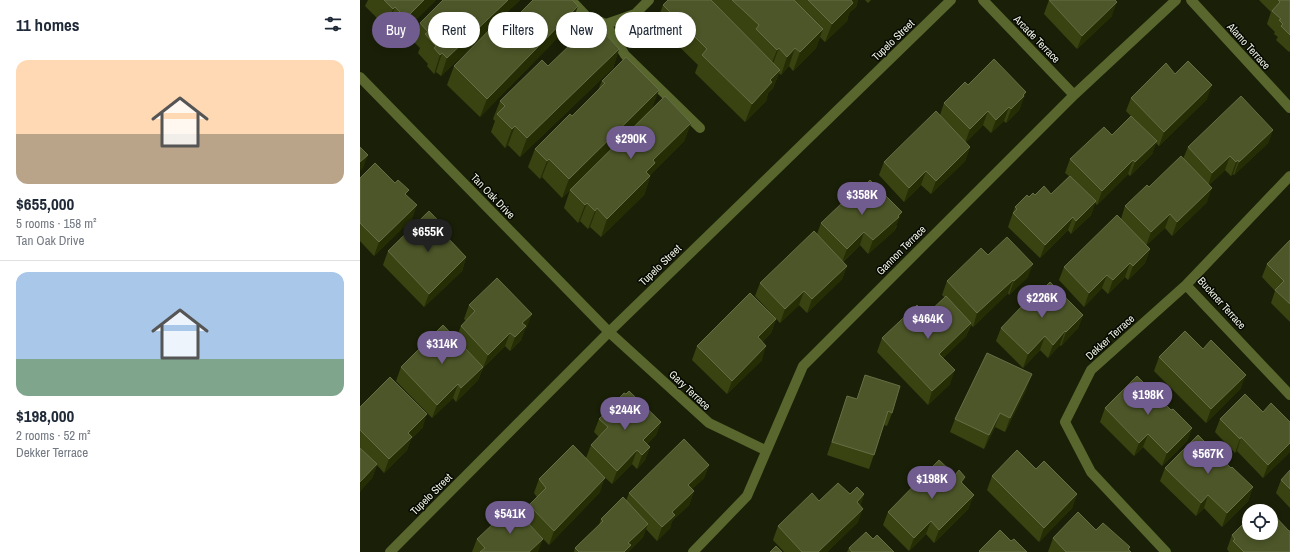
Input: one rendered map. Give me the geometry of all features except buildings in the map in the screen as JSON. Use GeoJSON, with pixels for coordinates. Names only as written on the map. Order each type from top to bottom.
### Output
{"type":"FeatureCollection","features":[{"type":"Feature","properties":{"kind":"street"},"geometry":{"type":"LineString","coordinates":[[571,0],[582,12]]}},
{"type":"Feature","properties":{"kind":"street"},"geometry":{"type":"LineString","coordinates":[[607,24],[635,14],[650,0]]}},
{"type":"Feature","properties":{"kind":"street","name":"Tupelo Street"},"geometry":{"type":"LineString","coordinates":[[390,552],[609,332],[951,0]]}},
{"type":"Feature","properties":{"kind":"street","name":"Arcade Terrace"},"geometry":{"type":"LineString","coordinates":[[983,0],[1074,95]]}},
{"type":"Feature","properties":{"kind":"street","name":"Gannon Terrace"},"geometry":{"type":"LineString","coordinates":[[693,552],[747,496],[765,450],[803,366],[1074,95],[1176,0]]}},
{"type":"Feature","properties":{"kind":"street","name":"Alamo Terrace"},"geometry":{"type":"LineString","coordinates":[[1191,0],[1290,108]]}},
{"type":"Feature","properties":{"kind":"street"},"geometry":{"type":"LineString","coordinates":[[607,26],[625,55],[700,128]]}},
{"type":"Feature","properties":{"kind":"street","name":"Tan Oak Drive"},"geometry":{"type":"LineString","coordinates":[[360,77],[609,332]]}},
{"type":"Feature","properties":{"kind":"street","name":"Buckner Terrace"},"geometry":{"type":"LineString","coordinates":[[1290,176],[1186,285],[1290,395]]}},
{"type":"Feature","properties":{"kind":"street","name":"Dekker Terrace"},"geometry":{"type":"LineString","coordinates":[[1166,552],[1091,472],[1065,422],[1091,370],[1186,285]]}},
{"type":"Feature","properties":{"kind":"street","name":"Gary Terrace"},"geometry":{"type":"LineString","coordinates":[[609,332],[709,424],[765,450]]}}]}
